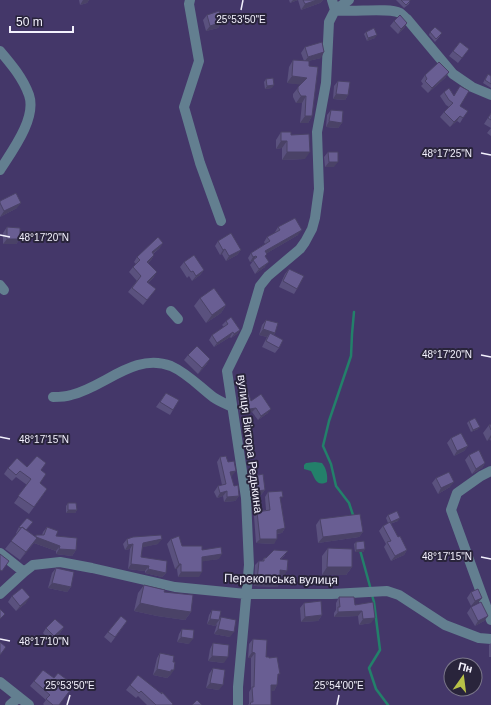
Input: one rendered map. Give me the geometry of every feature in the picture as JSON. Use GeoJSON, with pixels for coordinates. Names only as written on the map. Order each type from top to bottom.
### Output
{"type":"FeatureCollection","features":[{"type":"Feature","properties":{"kind":"street"},"geometry":{"type":"LineString","coordinates":[[190,0],[189,4],[199,61],[184,107],[200,163],[221,221]]}},
{"type":"Feature","properties":{"kind":"street"},"geometry":{"type":"LineString","coordinates":[[332,0],[335,10]]}},
{"type":"Feature","properties":{"kind":"street"},"geometry":{"type":"LineString","coordinates":[[335,10],[349,0]]}},
{"type":"Feature","properties":{"kind":"street"},"geometry":{"type":"LineString","coordinates":[[335,10],[346,12],[388,10],[400,13],[407,19],[453,74],[472,87],[491,95]]}},
{"type":"Feature","properties":{"kind":"street","name":"вулиця Віктора Редькина"},"geometry":{"type":"LineString","coordinates":[[238,705],[238,687],[249,565],[246,498],[227,371],[247,330],[260,286],[268,276],[300,249],[312,229],[319,189],[317,132],[326,83],[329,22],[335,10]]}},
{"type":"Feature","properties":{"kind":"street"},"geometry":{"type":"LineString","coordinates":[[0,51],[17,72],[29,94],[30,114],[26,125],[0,170]]}},
{"type":"Feature","properties":{"kind":"street"},"geometry":{"type":"LineString","coordinates":[[171,311],[178,320]]}},
{"type":"Feature","properties":{"kind":"street"},"geometry":{"type":"LineString","coordinates":[[53,397],[72,395],[86,390],[119,372],[151,362],[176,368],[214,398],[232,407]]}},
{"type":"Feature","properties":{"kind":"street"},"geometry":{"type":"LineString","coordinates":[[491,471],[481,476],[457,493],[451,510],[491,620]]}},
{"type":"Feature","properties":{"kind":"street"},"geometry":{"type":"LineString","coordinates":[[0,553],[24,572]]}},
{"type":"Feature","properties":{"kind":"street","name":"Перекопська вулиця"},"geometry":{"type":"LineString","coordinates":[[0,594],[33,565],[60,562],[175,587],[246,594],[332,594],[387,591],[399,595],[445,625],[479,638],[491,639]]}},
{"type":"Feature","properties":{"kind":"street"},"geometry":{"type":"LineString","coordinates":[[0,682],[29,705]]}},
{"type":"Feature","properties":{"kind":"street"},"geometry":{"type":"LineString","coordinates":[[10,705],[19,697]]}},
{"type":"Feature","properties":{"kind":"shaded area"},"geometry":{"type":"Polygon","coordinates":[[[306,463],[322,463],[326,469],[327,482],[321,484],[319,483],[311,471],[304,469],[304,465],[306,463]]]}},
{"type":"Feature","properties":{"kind":"building"},"geometry":{"type":"Polygon","coordinates":[[[303,0],[317,0],[305,4],[303,0]]]}},
{"type":"Feature","properties":{"kind":"building"},"geometry":{"type":"Polygon","coordinates":[[[401,0],[410,0],[410,1],[406,5],[401,0]]]}},
{"type":"Feature","properties":{"kind":"building"},"geometry":{"type":"Polygon","coordinates":[[[219,11],[222,22],[210,26],[207,15],[219,11]]]}},
{"type":"Feature","properties":{"kind":"building"},"geometry":{"type":"Polygon","coordinates":[[[400,15],[407,23],[401,29],[394,21],[400,15]]]}},
{"type":"Feature","properties":{"kind":"building"},"geometry":{"type":"Polygon","coordinates":[[[435,27],[442,33],[436,39],[430,32],[435,27]]]}},
{"type":"Feature","properties":{"kind":"building"},"geometry":{"type":"Polygon","coordinates":[[[374,28],[377,35],[368,38],[366,32],[374,28]]]}},
{"type":"Feature","properties":{"kind":"building"},"geometry":{"type":"Polygon","coordinates":[[[322,42],[324,52],[308,57],[305,47],[322,42]]]}},
{"type":"Feature","properties":{"kind":"building"},"geometry":{"type":"Polygon","coordinates":[[[460,42],[469,49],[462,58],[453,51],[460,42]]]}},
{"type":"Feature","properties":{"kind":"building"},"geometry":{"type":"Polygon","coordinates":[[[293,60],[309,61],[309,66],[318,67],[312,116],[305,116],[306,96],[301,96],[298,91],[298,87],[307,78],[292,76],[293,60]]]}},
{"type":"Feature","properties":{"kind":"building"},"geometry":{"type":"Polygon","coordinates":[[[439,62],[449,72],[432,88],[425,81],[427,79],[425,75],[439,62]]]}},
{"type":"Feature","properties":{"kind":"building"},"geometry":{"type":"Polygon","coordinates":[[[488,74],[491,76],[491,84],[485,80],[488,74]]]}},
{"type":"Feature","properties":{"kind":"building"},"geometry":{"type":"Polygon","coordinates":[[[273,78],[274,85],[267,86],[266,79],[273,78]]]}},
{"type":"Feature","properties":{"kind":"building"},"geometry":{"type":"Polygon","coordinates":[[[338,81],[350,82],[348,95],[336,94],[338,81]]]}},
{"type":"Feature","properties":{"kind":"building"},"geometry":{"type":"Polygon","coordinates":[[[460,86],[469,91],[460,106],[468,111],[463,118],[460,116],[454,122],[444,112],[453,103],[444,92],[449,88],[454,96],[460,86]]]}},
{"type":"Feature","properties":{"kind":"building"},"geometry":{"type":"Polygon","coordinates":[[[331,110],[343,111],[342,123],[329,121],[331,110]]]}},
{"type":"Feature","properties":{"kind":"building"},"geometry":{"type":"Polygon","coordinates":[[[491,113],[491,120],[488,118],[491,113]]]}},
{"type":"Feature","properties":{"kind":"building"},"geometry":{"type":"Polygon","coordinates":[[[281,132],[291,132],[291,135],[309,134],[310,152],[287,152],[287,141],[281,141],[281,132]]]}},
{"type":"Feature","properties":{"kind":"building"},"geometry":{"type":"Polygon","coordinates":[[[328,152],[338,152],[338,162],[329,162],[328,152]]]}},
{"type":"Feature","properties":{"kind":"building"},"geometry":{"type":"Polygon","coordinates":[[[16,193],[21,203],[4,211],[0,201],[16,193]]]}},
{"type":"Feature","properties":{"kind":"building"},"geometry":{"type":"Polygon","coordinates":[[[295,218],[302,230],[265,251],[267,254],[265,256],[269,262],[259,269],[253,260],[257,257],[253,257],[251,253],[270,241],[267,237],[280,230],[278,227],[295,218]]]}},
{"type":"Feature","properties":{"kind":"building"},"geometry":{"type":"Polygon","coordinates":[[[7,227],[20,228],[20,239],[7,239],[7,227]]]}},
{"type":"Feature","properties":{"kind":"building"},"geometry":{"type":"Polygon","coordinates":[[[231,233],[241,250],[229,256],[225,249],[223,250],[218,241],[231,233]]]}},
{"type":"Feature","properties":{"kind":"building"},"geometry":{"type":"Polygon","coordinates":[[[158,237],[163,243],[152,252],[154,255],[147,262],[157,272],[147,282],[156,289],[147,300],[132,288],[141,276],[133,267],[140,260],[137,257],[158,237]]]}},
{"type":"Feature","properties":{"kind":"building"},"geometry":{"type":"Polygon","coordinates":[[[194,255],[204,270],[196,276],[184,262],[194,255]]]}},
{"type":"Feature","properties":{"kind":"building"},"geometry":{"type":"Polygon","coordinates":[[[289,269],[304,276],[297,289],[283,281],[289,269]]]}},
{"type":"Feature","properties":{"kind":"building"},"geometry":{"type":"Polygon","coordinates":[[[214,288],[226,305],[212,315],[200,298],[214,288]]]}},
{"type":"Feature","properties":{"kind":"building"},"geometry":{"type":"Polygon","coordinates":[[[231,317],[240,330],[234,334],[233,332],[217,343],[212,335],[228,324],[226,321],[231,317]]]}},
{"type":"Feature","properties":{"kind":"building"},"geometry":{"type":"Polygon","coordinates":[[[266,320],[278,323],[275,333],[263,329],[266,320]]]}},
{"type":"Feature","properties":{"kind":"building"},"geometry":{"type":"Polygon","coordinates":[[[270,333],[283,340],[279,348],[266,341],[270,333]]]}},
{"type":"Feature","properties":{"kind":"building"},"geometry":{"type":"Polygon","coordinates":[[[197,346],[210,359],[202,368],[188,355],[197,346]]]}},
{"type":"Feature","properties":{"kind":"building"},"geometry":{"type":"Polygon","coordinates":[[[248,391],[251,401],[261,394],[271,409],[261,416],[256,408],[243,410],[241,393],[248,391]]]}},
{"type":"Feature","properties":{"kind":"building"},"geometry":{"type":"Polygon","coordinates":[[[166,393],[179,400],[173,410],[160,402],[166,393]]]}},
{"type":"Feature","properties":{"kind":"building"},"geometry":{"type":"Polygon","coordinates":[[[475,418],[480,427],[473,430],[469,421],[475,418]]]}},
{"type":"Feature","properties":{"kind":"building"},"geometry":{"type":"Polygon","coordinates":[[[461,433],[468,446],[457,451],[451,438],[461,433]]]}},
{"type":"Feature","properties":{"kind":"building"},"geometry":{"type":"Polygon","coordinates":[[[479,450],[485,463],[476,469],[469,455],[479,450]]]}},
{"type":"Feature","properties":{"kind":"building"},"geometry":{"type":"Polygon","coordinates":[[[37,456],[46,463],[41,470],[46,474],[40,483],[47,489],[34,507],[18,496],[31,479],[20,471],[16,475],[8,468],[17,458],[27,467],[37,456]]]}},
{"type":"Feature","properties":{"kind":"building"},"geometry":{"type":"Polygon","coordinates":[[[226,456],[228,462],[234,461],[236,471],[230,472],[234,486],[238,485],[239,496],[227,497],[227,491],[220,493],[218,486],[226,484],[220,457],[226,456]]]}},
{"type":"Feature","properties":{"kind":"building"},"geometry":{"type":"Polygon","coordinates":[[[449,472],[454,482],[441,488],[436,478],[449,472]]]}},
{"type":"Feature","properties":{"kind":"building"},"geometry":{"type":"Polygon","coordinates":[[[263,474],[265,490],[256,491],[254,476],[263,474]]]}},
{"type":"Feature","properties":{"kind":"building"},"geometry":{"type":"Polygon","coordinates":[[[282,491],[283,497],[280,497],[285,528],[277,530],[277,539],[260,539],[257,512],[270,510],[268,492],[282,491]]]}},
{"type":"Feature","properties":{"kind":"building"},"geometry":{"type":"Polygon","coordinates":[[[68,503],[76,503],[77,510],[68,510],[68,503]]]}},
{"type":"Feature","properties":{"kind":"building"},"geometry":{"type":"Polygon","coordinates":[[[397,511],[400,518],[391,522],[388,515],[397,511]]]}},
{"type":"Feature","properties":{"kind":"building"},"geometry":{"type":"Polygon","coordinates":[[[360,514],[363,532],[323,537],[320,519],[360,514]]]}},
{"type":"Feature","properties":{"kind":"building"},"geometry":{"type":"Polygon","coordinates":[[[27,518],[33,522],[26,530],[19,527],[27,518]]]}},
{"type":"Feature","properties":{"kind":"building"},"geometry":{"type":"Polygon","coordinates":[[[390,522],[398,537],[400,536],[407,550],[395,556],[387,542],[391,541],[383,526],[390,522]]]}},
{"type":"Feature","properties":{"kind":"building"},"geometry":{"type":"Polygon","coordinates":[[[22,527],[37,538],[26,552],[11,541],[22,527]]]}},
{"type":"Feature","properties":{"kind":"building"},"geometry":{"type":"Polygon","coordinates":[[[47,527],[58,531],[56,536],[77,538],[76,550],[59,549],[60,546],[36,537],[36,535],[44,535],[47,527]]]}},
{"type":"Feature","properties":{"kind":"building"},"geometry":{"type":"Polygon","coordinates":[[[161,535],[162,539],[143,543],[141,557],[167,561],[166,573],[148,569],[149,566],[131,564],[133,544],[128,545],[127,539],[133,537],[161,535]]]}},
{"type":"Feature","properties":{"kind":"building"},"geometry":{"type":"Polygon","coordinates":[[[179,536],[182,546],[202,546],[202,550],[221,547],[222,554],[202,557],[202,572],[181,572],[181,564],[179,564],[171,539],[179,536]]]}},
{"type":"Feature","properties":{"kind":"building"},"geometry":{"type":"Polygon","coordinates":[[[364,541],[365,549],[356,550],[356,542],[364,541]]]}},
{"type":"Feature","properties":{"kind":"building"},"geometry":{"type":"Polygon","coordinates":[[[328,548],[352,549],[352,567],[327,567],[328,548]]]}},
{"type":"Feature","properties":{"kind":"building"},"geometry":{"type":"Polygon","coordinates":[[[274,550],[288,551],[280,559],[288,560],[287,571],[280,570],[280,582],[257,581],[259,561],[264,561],[264,558],[266,558],[274,550]]]}},
{"type":"Feature","properties":{"kind":"building"},"geometry":{"type":"Polygon","coordinates":[[[0,554],[9,561],[2,571],[0,570],[0,554]]]}},
{"type":"Feature","properties":{"kind":"building"},"geometry":{"type":"Polygon","coordinates":[[[56,568],[74,572],[71,587],[52,583],[56,568]]]}},
{"type":"Feature","properties":{"kind":"building"},"geometry":{"type":"Polygon","coordinates":[[[144,585],[165,590],[164,592],[193,595],[191,612],[140,603],[144,585]]]}},
{"type":"Feature","properties":{"kind":"building"},"geometry":{"type":"Polygon","coordinates":[[[22,588],[30,597],[20,606],[12,596],[22,588]]]}},
{"type":"Feature","properties":{"kind":"building"},"geometry":{"type":"Polygon","coordinates":[[[478,589],[482,598],[475,601],[471,592],[478,589]]]}},
{"type":"Feature","properties":{"kind":"building"},"geometry":{"type":"Polygon","coordinates":[[[339,597],[354,597],[355,605],[373,602],[375,618],[363,619],[362,611],[338,612],[338,607],[340,607],[339,597]]]}},
{"type":"Feature","properties":{"kind":"building"},"geometry":{"type":"Polygon","coordinates":[[[321,601],[322,615],[305,617],[304,603],[321,601]]]}},
{"type":"Feature","properties":{"kind":"building"},"geometry":{"type":"Polygon","coordinates":[[[481,602],[488,616],[478,621],[471,607],[481,602]]]}},
{"type":"Feature","properties":{"kind":"building"},"geometry":{"type":"Polygon","coordinates":[[[0,609],[5,614],[0,619],[0,609]]]}},
{"type":"Feature","properties":{"kind":"building"},"geometry":{"type":"Polygon","coordinates":[[[212,610],[221,611],[219,620],[210,619],[212,610]]]}},
{"type":"Feature","properties":{"kind":"building"},"geometry":{"type":"Polygon","coordinates":[[[121,616],[127,621],[115,637],[108,632],[121,616]]]}},
{"type":"Feature","properties":{"kind":"building"},"geometry":{"type":"Polygon","coordinates":[[[221,617],[236,620],[234,632],[218,629],[221,617]]]}},
{"type":"Feature","properties":{"kind":"building"},"geometry":{"type":"Polygon","coordinates":[[[55,619],[64,627],[54,636],[46,628],[55,619]]]}},
{"type":"Feature","properties":{"kind":"building"},"geometry":{"type":"Polygon","coordinates":[[[182,629],[194,630],[193,639],[181,637],[182,629]]]}},
{"type":"Feature","properties":{"kind":"building"},"geometry":{"type":"Polygon","coordinates":[[[253,639],[267,640],[266,657],[277,657],[280,674],[278,674],[277,685],[271,685],[271,705],[250,705],[251,702],[253,702],[252,687],[254,687],[255,653],[252,652],[253,639]]]}},
{"type":"Feature","properties":{"kind":"building"},"geometry":{"type":"Polygon","coordinates":[[[0,642],[6,647],[0,655],[0,642]]]}},
{"type":"Feature","properties":{"kind":"building"},"geometry":{"type":"Polygon","coordinates":[[[213,643],[229,645],[228,657],[212,656],[213,643]]]}},
{"type":"Feature","properties":{"kind":"building"},"geometry":{"type":"Polygon","coordinates":[[[160,653],[174,656],[174,670],[171,670],[171,672],[157,669],[160,653]]]}},
{"type":"Feature","properties":{"kind":"building"},"geometry":{"type":"Polygon","coordinates":[[[213,668],[225,670],[223,685],[210,683],[213,668]]]}},
{"type":"Feature","properties":{"kind":"building"},"geometry":{"type":"Polygon","coordinates":[[[43,670],[54,678],[58,673],[74,685],[59,705],[53,705],[46,699],[50,695],[34,681],[43,670]]]}},
{"type":"Feature","properties":{"kind":"building"},"geometry":{"type":"Polygon","coordinates":[[[138,675],[162,694],[162,692],[173,704],[156,705],[141,691],[139,693],[130,685],[138,675]]]}},
{"type":"Feature","properties":{"kind":"building"},"geometry":{"type":"Polygon","coordinates":[[[197,700],[202,705],[192,705],[197,700]]]}},
{"type":"Feature","properties":{"kind":"waterway"},"geometry":{"type":"LineString","coordinates":[[354,312],[351,356],[329,421],[323,446],[331,464],[336,486],[349,503],[354,518]]}},
{"type":"Feature","properties":{"kind":"waterway"},"geometry":{"type":"LineString","coordinates":[[360,550],[371,590]]}},
{"type":"Feature","properties":{"kind":"waterway"},"geometry":{"type":"LineString","coordinates":[[372,595],[380,650],[369,668],[376,689],[388,705]]}}]}
